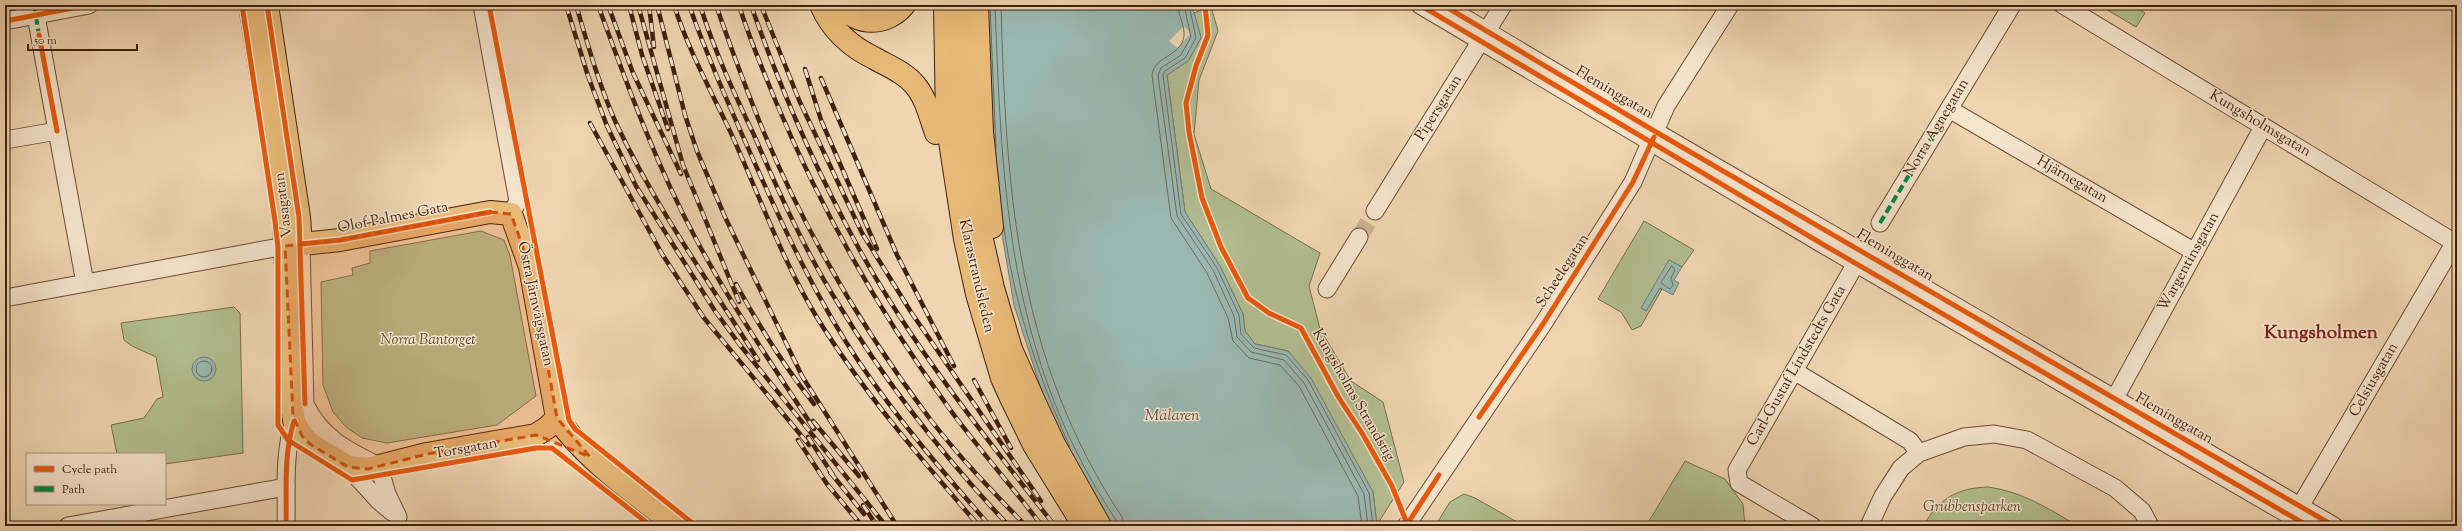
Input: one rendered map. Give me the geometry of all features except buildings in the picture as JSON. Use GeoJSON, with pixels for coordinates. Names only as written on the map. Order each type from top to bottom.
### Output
{"type":"FeatureCollection","features":[{"type":"Feature","properties":{"kind":"main road","name":"Vasagatan"},"geometry":{"type":"LineString","coordinates":[[250,5],[282,205],[293,245]]}},
{"type":"Feature","properties":{"kind":"main road","name":"Vasagatan"},"geometry":{"type":"LineString","coordinates":[[267,5],[300,217],[293,245],[294,421],[302,436],[310,444],[348,467],[368,469],[379,466]]}},
{"type":"Feature","properties":{"kind":"main road"},"geometry":{"type":"LineString","coordinates":[[821,5],[830,23],[840,36],[856,49],[902,74],[914,84],[924,99],[936,133]]}},
{"type":"Feature","properties":{"kind":"main road"},"geometry":{"type":"LineString","coordinates":[[841,5],[844,10],[860,19],[878,22],[892,17],[904,5]]}},
{"type":"Feature","properties":{"kind":"main road"},"geometry":{"type":"LineString","coordinates":[[931,5],[936,133],[950,238],[958,268],[978,328],[1002,378]]}},
{"type":"Feature","properties":{"kind":"main road","name":"Klarastrandsleden"},"geometry":{"type":"LineString","coordinates":[[945,5],[948,130],[965,240],[977,294],[1002,378],[1034,445],[1084,526]]}},
{"type":"Feature","properties":{"kind":"main road","name":"Klarastrandsleden"},"geometry":{"type":"LineString","coordinates":[[962,5],[963,120],[972,196],[993,288],[1011,349],[1034,401],[1057,450],[1100,526]]}},
{"type":"Feature","properties":{"kind":"main road"},"geometry":{"type":"LineString","coordinates":[[976,5],[978,56],[989,206],[995,248],[993,288]]}},
{"type":"Feature","properties":{"kind":"main road","name":"Olof Palmes Gata"},"geometry":{"type":"LineString","coordinates":[[293,245],[340,240],[490,212],[511,214]]}},
{"type":"Feature","properties":{"kind":"main road","name":"Östra Järnvägsgatan"},"geometry":{"type":"LineString","coordinates":[[511,214],[530,266],[557,418]]}},
{"type":"Feature","properties":{"kind":"main road"},"geometry":{"type":"LineString","coordinates":[[379,466],[427,454],[536,435],[548,427],[557,418],[570,436],[590,457],[676,526]]}},
{"type":"Feature","properties":{"kind":"main road"},"geometry":{"type":"LineString","coordinates":[[536,435],[590,457]]}},
{"type":"Feature","properties":{"kind":"street"},"geometry":{"type":"LineString","coordinates":[[5,21],[35,10],[88,5]]}},
{"type":"Feature","properties":{"kind":"street"},"geometry":{"type":"LineString","coordinates":[[482,5],[518,201],[511,214]]}},
{"type":"Feature","properties":{"kind":"street","name":"Fleminggatan"},"geometry":{"type":"LineString","coordinates":[[1420,5],[1484,36],[1654,137],[2297,512],[2334,526]]}},
{"type":"Feature","properties":{"kind":"street","name":"Fleminggatan"},"geometry":{"type":"LineString","coordinates":[[1443,5],[1484,36]]}},
{"type":"Feature","properties":{"kind":"street","name":"Pipersgatan"},"geometry":{"type":"LineString","coordinates":[[1375,211],[1503,5]]}},
{"type":"Feature","properties":{"kind":"street","name":"Scheelegatan"},"geometry":{"type":"LineString","coordinates":[[1406,526],[1439,474],[1543,324],[1634,182],[1666,106],[1730,5]]}},
{"type":"Feature","properties":{"kind":"street","name":"Norra Agnegatan"},"geometry":{"type":"LineString","coordinates":[[1880,223],[2012,5]]}},
{"type":"Feature","properties":{"kind":"street","name":"Kungsholmsgatan"},"geometry":{"type":"LineString","coordinates":[[2063,5],[2456,243]]}},
{"type":"Feature","properties":{"kind":"street"},"geometry":{"type":"LineString","coordinates":[[35,10],[85,283]]}},
{"type":"Feature","properties":{"kind":"street","name":"Hjärnegatan"},"geometry":{"type":"LineString","coordinates":[[1949,109],[2195,252]]}},
{"type":"Feature","properties":{"kind":"street","name":"Wargentinsgatan"},"geometry":{"type":"LineString","coordinates":[[2115,398],[2263,127]]}},
{"type":"Feature","properties":{"kind":"street"},"geometry":{"type":"LineString","coordinates":[[5,140],[57,130]]}},
{"type":"Feature","properties":{"kind":"street"},"geometry":{"type":"LineString","coordinates":[[1327,289],[1359,237]]}},
{"type":"Feature","properties":{"kind":"street","name":"Celsiusgatan"},"geometry":{"type":"LineString","coordinates":[[2297,512],[2456,243]]}},
{"type":"Feature","properties":{"kind":"street","name":"Olof Palmes Gata"},"geometry":{"type":"LineString","coordinates":[[5,298],[293,245]]}},
{"type":"Feature","properties":{"kind":"street","name":"Vasagatan"},"geometry":{"type":"LineString","coordinates":[[293,245],[305,404],[312,419],[321,430],[336,443],[379,466]]}},
{"type":"Feature","properties":{"kind":"street","name":"Fleminggatan"},"geometry":{"type":"LineString","coordinates":[[1860,257],[2115,398],[2297,512],[2308,526]]}},
{"type":"Feature","properties":{"kind":"street","name":"Carl-Gustaf Lindstedts Gata"},"geometry":{"type":"LineString","coordinates":[[1812,526],[1739,483],[1737,470],[1860,257]]}},
{"type":"Feature","properties":{"kind":"street"},"geometry":{"type":"LineString","coordinates":[[1794,371],[1910,441],[1919,453]]}},
{"type":"Feature","properties":{"kind":"street"},"geometry":{"type":"LineString","coordinates":[[286,526],[286,453],[294,421]]}},
{"type":"Feature","properties":{"kind":"street"},"geometry":{"type":"LineString","coordinates":[[1869,526],[1883,496],[1898,474],[1919,453],[1964,437],[1994,434],[2027,440],[2115,488],[2142,512],[2150,526]]}},
{"type":"Feature","properties":{"kind":"street"},"geometry":{"type":"LineString","coordinates":[[379,466],[386,494],[402,522]]}},
{"type":"Feature","properties":{"kind":"street"},"geometry":{"type":"LineString","coordinates":[[348,467],[379,501],[402,522]]}},
{"type":"Feature","properties":{"kind":"street"},"geometry":{"type":"LineString","coordinates":[[68,526],[286,488]]}},
{"type":"Feature","properties":{"kind":"highlighted area"},"geometry":{"type":"Polygon","coordinates":[[[490,212],[511,214],[530,267],[557,418],[590,457],[536,435],[427,454],[368,469],[348,467],[310,444],[302,436],[293,416],[285,246],[340,240],[490,212]]]}},
{"type":"Feature","properties":{"kind":"green space"},"geometry":{"type":"Polygon","coordinates":[[[2099,5],[2138,5],[2137,8],[2145,13],[2136,27],[2099,5]]]}},
{"type":"Feature","properties":{"kind":"green space"},"geometry":{"type":"Polygon","coordinates":[[[1211,6],[1218,31],[1199,80],[1194,134],[1211,189],[1320,253],[1309,286],[1320,329],[1351,381],[1383,402],[1404,482],[1377,525],[1373,492],[1334,422],[1288,351],[1255,344],[1245,331],[1243,314],[1220,266],[1185,212],[1167,75],[1188,61],[1201,38],[1194,13],[1211,6]]]}},
{"type":"Feature","properties":{"kind":"green space"},"geometry":{"type":"Polygon","coordinates":[[[1644,221],[1694,250],[1682,267],[1669,260],[1646,311],[1660,288],[1662,289],[1641,326],[1632,330],[1621,312],[1598,299],[1644,221]]]}},
{"type":"Feature","properties":{"kind":"green space","name":"Norra Bantorget"},"geometry":{"type":"Polygon","coordinates":[[[481,231],[504,240],[510,256],[536,396],[497,425],[387,443],[362,438],[346,427],[333,412],[323,385],[321,282],[353,275],[352,268],[370,263],[370,251],[481,231]]]}},
{"type":"Feature","properties":{"kind":"green space"},"geometry":{"type":"Polygon","coordinates":[[[234,307],[240,313],[243,453],[166,464],[166,453],[117,453],[111,425],[144,418],[157,399],[163,397],[156,357],[132,346],[124,340],[121,323],[234,307]]]}},
{"type":"Feature","properties":{"kind":"green space"},"geometry":{"type":"Polygon","coordinates":[[[1685,461],[1725,479],[1743,504],[1745,526],[1646,526],[1685,461]]]}},
{"type":"Feature","properties":{"kind":"green space","name":"Grubbensparken"},"geometry":{"type":"Polygon","coordinates":[[[1988,487],[2001,489],[2024,497],[2078,526],[1923,526],[1935,509],[1950,497],[1967,490],[1988,487]]]}},
{"type":"Feature","properties":{"kind":"green space"},"geometry":{"type":"Polygon","coordinates":[[[1464,494],[1475,498],[1524,526],[1435,526],[1450,502],[1464,494]]]}},
{"type":"Feature","properties":{"kind":"water","name":"Mälaren"},"geometry":{"type":"Polygon","coordinates":[[[986,5],[1192,5],[1201,38],[1188,61],[1167,75],[1185,212],[1220,266],[1243,314],[1245,331],[1255,344],[1288,351],[1311,378],[1373,492],[1377,526],[1110,526],[1069,457],[1044,398],[1014,305],[996,198],[986,5]]]}},
{"type":"Feature","properties":{"kind":"water"},"geometry":{"type":"Polygon","coordinates":[[[1669,260],[1682,267],[1674,280],[1679,283],[1673,295],[1660,288],[1646,311],[1641,308],[1669,260]]]}},
{"type":"Feature","properties":{"kind":"water"},"geometry":{"type":"Polygon","coordinates":[[[204,357],[209,358],[215,364],[215,374],[209,380],[204,381],[199,380],[193,374],[192,369],[193,364],[199,358],[204,357]]]}},
{"type":"Feature","properties":{"kind":"pier"},"geometry":{"type":"Polygon","coordinates":[[[1184,26],[1191,33],[1177,48],[1169,41],[1184,26]]]}},
{"type":"Feature","properties":{"kind":"tunnel"},"geometry":{"type":"LineString","coordinates":[[1359,237],[1375,211]]}},
{"type":"Feature","properties":{"kind":"railway"},"geometry":{"type":"LineString","coordinates":[[566,5],[588,76],[607,126],[636,186],[715,311],[740,345],[886,526]]}},
{"type":"Feature","properties":{"kind":"railway"},"geometry":{"type":"LineString","coordinates":[[576,5],[604,94],[631,154],[665,214],[758,360]]}},
{"type":"Feature","properties":{"kind":"railway"},"geometry":{"type":"LineString","coordinates":[[598,5],[643,124],[681,211],[709,264],[753,336],[814,429]]}},
{"type":"Feature","properties":{"kind":"railway"},"geometry":{"type":"LineString","coordinates":[[608,5],[633,73],[681,174]]}},
{"type":"Feature","properties":{"kind":"railway"},"geometry":{"type":"LineString","coordinates":[[629,5],[642,55],[668,129]]}},
{"type":"Feature","properties":{"kind":"railway"},"geometry":{"type":"LineString","coordinates":[[638,5],[683,165],[739,302]]}},
{"type":"Feature","properties":{"kind":"railway"},"geometry":{"type":"LineString","coordinates":[[649,5],[654,47]]}},
{"type":"Feature","properties":{"kind":"railway"},"geometry":{"type":"LineString","coordinates":[[657,5],[685,115],[697,151],[725,217],[802,376],[897,526]]}},
{"type":"Feature","properties":{"kind":"railway"},"geometry":{"type":"LineString","coordinates":[[674,5],[693,53],[730,131],[781,248],[803,294],[834,344],[873,398],[914,450],[979,526]]}},
{"type":"Feature","properties":{"kind":"railway"},"geometry":{"type":"LineString","coordinates":[[689,5],[722,87],[768,193],[804,267],[830,315],[874,384],[906,426],[990,526]]}},
{"type":"Feature","properties":{"kind":"railway"},"geometry":{"type":"LineString","coordinates":[[700,5],[725,71],[773,178],[793,222],[827,285],[857,335],[918,420],[962,474],[1009,526]]}},
{"type":"Feature","properties":{"kind":"railway"},"geometry":{"type":"LineString","coordinates":[[716,5],[752,103],[781,172],[838,282],[882,352],[930,419],[964,461],[1026,526]]}},
{"type":"Feature","properties":{"kind":"railway"},"geometry":{"type":"LineString","coordinates":[[739,5],[756,54],[793,142],[852,258],[897,332],[946,404],[1042,526]]}},
{"type":"Feature","properties":{"kind":"railway"},"geometry":{"type":"LineString","coordinates":[[751,5],[774,67],[813,158],[858,247],[879,284],[926,356],[951,391],[1055,526]]}},
{"type":"Feature","properties":{"kind":"railway"},"geometry":{"type":"LineString","coordinates":[[761,5],[799,100],[862,233],[911,312],[1041,501]]}},
{"type":"Feature","properties":{"kind":"railway"},"geometry":{"type":"LineString","coordinates":[[805,69],[821,120],[877,249]]}},
{"type":"Feature","properties":{"kind":"railway"},"geometry":{"type":"LineString","coordinates":[[821,78],[897,255],[954,366]]}},
{"type":"Feature","properties":{"kind":"railway"},"geometry":{"type":"LineString","coordinates":[[590,123],[662,254],[704,318],[809,445]]}},
{"type":"Feature","properties":{"kind":"railway"},"geometry":{"type":"LineString","coordinates":[[736,284],[772,346],[814,404]]}},
{"type":"Feature","properties":{"kind":"railway"},"geometry":{"type":"LineString","coordinates":[[974,380],[1011,448]]}},
{"type":"Feature","properties":{"kind":"railway"},"geometry":{"type":"LineString","coordinates":[[813,421],[859,476]]}},
{"type":"Feature","properties":{"kind":"railway"},"geometry":{"type":"LineString","coordinates":[[808,437],[833,475]]}},
{"type":"Feature","properties":{"kind":"railway"},"geometry":{"type":"LineString","coordinates":[[798,440],[827,484],[862,526]]}},
{"type":"Feature","properties":{"kind":"railway"},"geometry":{"type":"LineString","coordinates":[[830,472],[864,514]]}},
{"type":"Feature","properties":{"kind":"railway"},"geometry":{"type":"LineString","coordinates":[[863,505],[877,526]]}},
{"type":"Feature","properties":{"kind":"marked path"},"geometry":{"type":"LineString","coordinates":[[34,5],[39,35]]}},
{"type":"Feature","properties":{"kind":"marked path"},"geometry":{"type":"LineString","coordinates":[[1880,223],[1949,109]]}},
{"type":"Feature","properties":{"kind":"cycle path"},"geometry":{"type":"LineString","coordinates":[[5,21],[89,5]]}},
{"type":"Feature","properties":{"kind":"cycle path","name":"Torsgatan"},"geometry":{"type":"LineString","coordinates":[[242,5],[278,247],[278,425],[288,440],[352,480],[536,448],[552,448],[651,526]]}},
{"type":"Feature","properties":{"kind":"cycle path"},"geometry":{"type":"LineString","coordinates":[[267,5],[299,217],[305,404]]}},
{"type":"Feature","properties":{"kind":"cycle path"},"geometry":{"type":"LineString","coordinates":[[489,5],[569,420],[575,429],[696,526]]}},
{"type":"Feature","properties":{"kind":"cycle path","name":"Kungsholms Strandstig"},"geometry":{"type":"LineString","coordinates":[[1205,5],[1208,35],[1196,66],[1186,103],[1189,132],[1202,198],[1221,247],[1248,298],[1269,313],[1301,328],[1339,398],[1362,433],[1392,486],[1408,526]]}},
{"type":"Feature","properties":{"kind":"cycle path"},"geometry":{"type":"LineString","coordinates":[[1420,5],[1824,245],[2308,526]]}},
{"type":"Feature","properties":{"kind":"cycle path"},"geometry":{"type":"LineString","coordinates":[[1443,5],[1656,132],[2334,526]]}},
{"type":"Feature","properties":{"kind":"cycle path"},"geometry":{"type":"LineString","coordinates":[[39,35],[57,131]]}},
{"type":"Feature","properties":{"kind":"cycle path"},"geometry":{"type":"LineString","coordinates":[[1479,417],[1543,324],[1633,182],[1654,137]]}},
{"type":"Feature","properties":{"kind":"cycle path"},"geometry":{"type":"LineString","coordinates":[[301,244],[340,240],[490,212]]}},
{"type":"Feature","properties":{"kind":"cycle path"},"geometry":{"type":"LineString","coordinates":[[286,526],[287,460],[288,447],[294,421]]}},
{"type":"Feature","properties":{"kind":"cycle path"},"geometry":{"type":"LineString","coordinates":[[1406,526],[1439,475]]}},
{"type":"Feature","properties":{"kind":"district","name":"Kungsholmen"},"geometry":{"type":"Point","coordinates":[2321,333]}}]}
